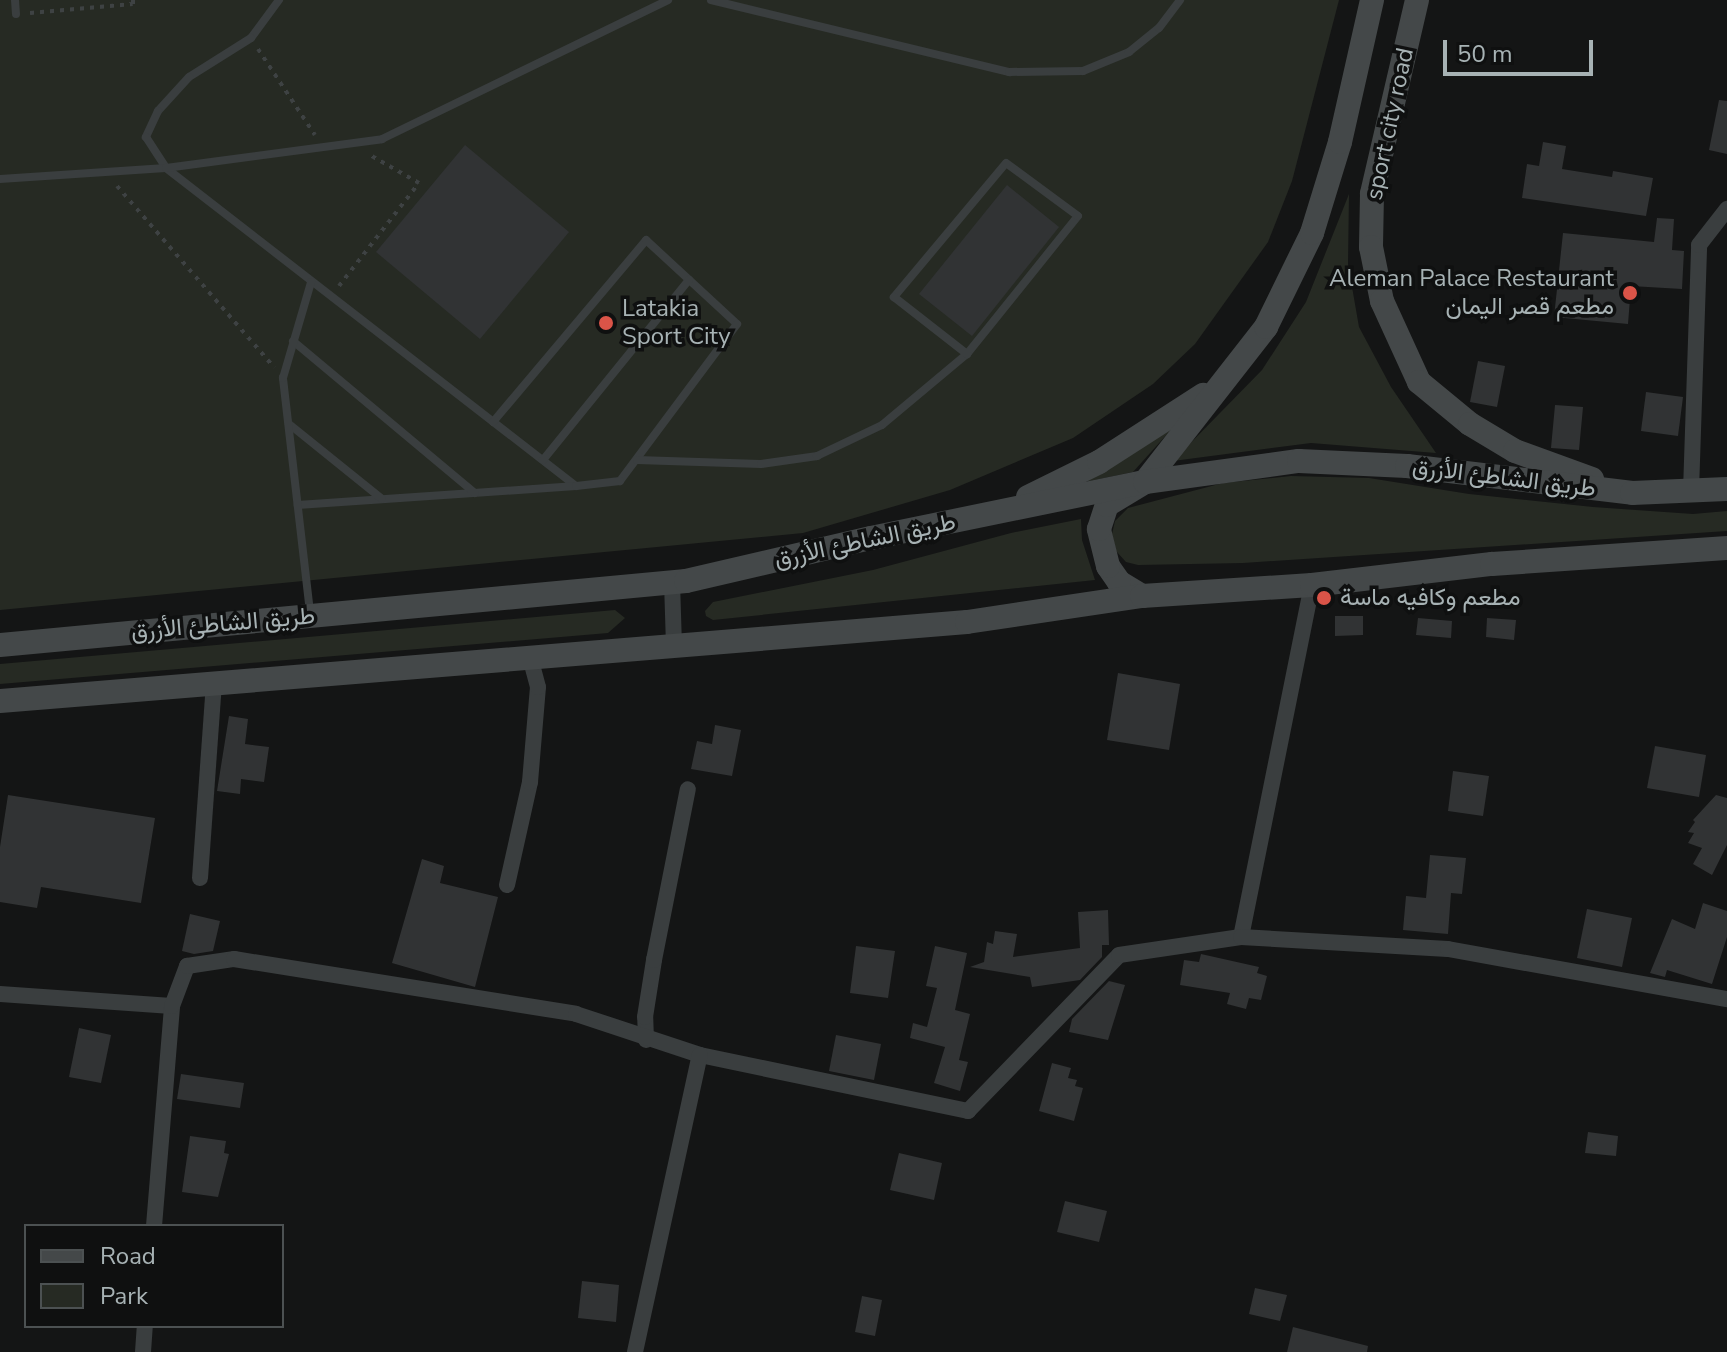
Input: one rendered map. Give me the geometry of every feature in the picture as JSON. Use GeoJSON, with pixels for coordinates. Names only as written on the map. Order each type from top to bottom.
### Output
{"type":"FeatureCollection","features":[{"type":"Feature","properties":{"kind":"main road","name":"sport city road"},"geometry":{"type":"LineString","coordinates":[[1145,482],[1266,327],[1312,233],[1340,142],[1372,0]]}},
{"type":"Feature","properties":{"kind":"main road","name":"sport city road"},"geometry":{"type":"LineString","coordinates":[[1417,0],[1372,194],[1371,247],[1382,301],[1419,382],[1470,424],[1515,451],[1632,493]]}},
{"type":"Feature","properties":{"kind":"main road"},"geometry":{"type":"LineString","coordinates":[[996,513],[1099,462],[1222,382]]}},
{"type":"Feature","properties":{"kind":"main road","name":"طريق الشاطئ الأزرق"},"geometry":{"type":"LineString","coordinates":[[0,645],[672,582],[1145,482],[1299,461],[1407,466],[1632,493],[1727,489]]}},
{"type":"Feature","properties":{"kind":"main road"},"geometry":{"type":"LineString","coordinates":[[1142,596],[1119,582],[1108,566],[1099,529],[1107,505],[1145,482]]}},
{"type":"Feature","properties":{"kind":"main road"},"geometry":{"type":"LineString","coordinates":[[0,701],[967,622],[1142,596],[1312,585],[1492,564],[1727,548]]}},
{"type":"Feature","properties":{"kind":"street"},"geometry":{"type":"LineString","coordinates":[[1691,491],[1699,245],[1727,209]]}},
{"type":"Feature","properties":{"kind":"street"},"geometry":{"type":"LineString","coordinates":[[672,582],[674,646]]}},
{"type":"Feature","properties":{"kind":"street"},"geometry":{"type":"LineString","coordinates":[[1241,937],[1312,585]]}},
{"type":"Feature","properties":{"kind":"street"},"geometry":{"type":"LineString","coordinates":[[507,885],[530,782],[538,687],[530,658]]}},
{"type":"Feature","properties":{"kind":"street"},"geometry":{"type":"LineString","coordinates":[[200,878],[214,684]]}},
{"type":"Feature","properties":{"kind":"street"},"geometry":{"type":"LineString","coordinates":[[646,1040],[645,1017],[654,960],[688,789]]}},
{"type":"Feature","properties":{"kind":"street"},"geometry":{"type":"LineString","coordinates":[[154,1224],[172,1006],[187,966],[234,959],[576,1014],[646,1040],[700,1055],[968,1111],[1119,955],[1241,937],[1448,949],[1727,999]]}},
{"type":"Feature","properties":{"kind":"street"},"geometry":{"type":"LineString","coordinates":[[0,994],[172,1006]]}},
{"type":"Feature","properties":{"kind":"street"},"geometry":{"type":"LineString","coordinates":[[635,1352],[700,1055]]}},
{"type":"Feature","properties":{"kind":"street"},"geometry":{"type":"LineString","coordinates":[[143,1352],[145,1328]]}},
{"type":"Feature","properties":{"kind":"lane"},"geometry":{"type":"LineString","coordinates":[[15,0],[16,14]]}},
{"type":"Feature","properties":{"kind":"lane"},"geometry":{"type":"LineString","coordinates":[[279,0],[251,38],[189,77],[158,111],[146,137],[166,168],[576,486]]}},
{"type":"Feature","properties":{"kind":"lane"},"geometry":{"type":"LineString","coordinates":[[0,179],[166,168],[382,139],[668,0]]}},
{"type":"Feature","properties":{"kind":"lane"},"geometry":{"type":"LineString","coordinates":[[711,0],[1009,72],[1083,71],[1129,52],[1159,28],[1180,0]]}},
{"type":"Feature","properties":{"kind":"lane"},"geometry":{"type":"LineString","coordinates":[[637,460],[761,464],[817,456],[882,425],[967,354],[1078,216],[1006,163],[894,297],[967,354]]}},
{"type":"Feature","properties":{"kind":"lane"},"geometry":{"type":"LineString","coordinates":[[298,505],[620,481],[737,324],[646,240],[493,422]]}},
{"type":"Feature","properties":{"kind":"lane"},"geometry":{"type":"LineString","coordinates":[[543,460],[689,280]]}},
{"type":"Feature","properties":{"kind":"lane"},"geometry":{"type":"LineString","coordinates":[[310,616],[283,378],[311,282]]}},
{"type":"Feature","properties":{"kind":"lane"},"geometry":{"type":"LineString","coordinates":[[293,341],[475,493]]}},
{"type":"Feature","properties":{"kind":"lane"},"geometry":{"type":"LineString","coordinates":[[289,424],[382,499]]}},
{"type":"Feature","properties":{"kind":"path"},"geometry":{"type":"LineString","coordinates":[[16,14],[133,4],[133,0]]}},
{"type":"Feature","properties":{"kind":"path"},"geometry":{"type":"LineString","coordinates":[[251,38],[323,147]]}},
{"type":"Feature","properties":{"kind":"path"},"geometry":{"type":"LineString","coordinates":[[330,297],[419,183],[350,143]]}},
{"type":"Feature","properties":{"kind":"path"},"geometry":{"type":"LineString","coordinates":[[105,172],[283,378]]}},
{"type":"Feature","properties":{"kind":"green space","name":"Latakia Sport City"},"geometry":{"type":"Polygon","coordinates":[[[0,0],[1339,0],[1292,181],[1268,242],[1195,344],[1153,384],[1073,438],[950,490],[803,533],[0,610],[0,0]]]}},
{"type":"Feature","properties":{"kind":"green space"},"geometry":{"type":"Polygon","coordinates":[[[1349,194],[1348,264],[1359,327],[1391,387],[1436,453],[1311,443],[1173,461],[1262,370],[1306,302],[1349,194]]]}},
{"type":"Feature","properties":{"kind":"green space"},"geometry":{"type":"Polygon","coordinates":[[[1178,422],[1133,472],[1085,482],[1178,422]]]}},
{"type":"Feature","properties":{"kind":"green space"},"geometry":{"type":"Polygon","coordinates":[[[1291,476],[1369,478],[1469,494],[1593,507],[1693,514],[1727,511],[1727,531],[1243,563],[1138,565],[1126,562],[1116,551],[1112,534],[1115,521],[1128,508],[1223,483],[1291,476]]]}},
{"type":"Feature","properties":{"kind":"green space"},"geometry":{"type":"Polygon","coordinates":[[[1081,519],[1082,540],[1095,580],[713,620],[706,616],[705,611],[713,602],[873,570],[1011,533],[1081,519]]]}},
{"type":"Feature","properties":{"kind":"green space"},"geometry":{"type":"Polygon","coordinates":[[[615,610],[625,618],[608,633],[0,684],[0,664],[615,610]]]}},
{"type":"Feature","properties":{"kind":"building"},"geometry":{"type":"Polygon","coordinates":[[[1719,100],[1727,101],[1727,154],[1709,150],[1719,100]]]}},
{"type":"Feature","properties":{"kind":"building"},"geometry":{"type":"Polygon","coordinates":[[[1543,142],[1566,146],[1562,169],[1612,177],[1613,171],[1653,178],[1646,216],[1522,198],[1527,164],[1539,166],[1543,142]]]}},
{"type":"Feature","properties":{"kind":"building"},"geometry":{"type":"Polygon","coordinates":[[[465,145],[569,232],[480,339],[376,252],[465,145]]]}},
{"type":"Feature","properties":{"kind":"building"},"geometry":{"type":"Polygon","coordinates":[[[1007,185],[1059,227],[972,336],[919,294],[1007,185]]]}},
{"type":"Feature","properties":{"kind":"building"},"geometry":{"type":"Polygon","coordinates":[[[1657,218],[1674,219],[1672,250],[1684,251],[1682,289],[1631,286],[1628,324],[1554,317],[1563,233],[1654,242],[1657,218]]]}},
{"type":"Feature","properties":{"kind":"building"},"geometry":{"type":"Polygon","coordinates":[[[1478,361],[1505,366],[1497,407],[1470,402],[1478,361]]]}},
{"type":"Feature","properties":{"kind":"building"},"geometry":{"type":"Polygon","coordinates":[[[1646,392],[1683,397],[1678,436],[1641,431],[1646,392]]]}},
{"type":"Feature","properties":{"kind":"building"},"geometry":{"type":"Polygon","coordinates":[[[1555,405],[1583,407],[1579,450],[1551,448],[1555,405]]]}},
{"type":"Feature","properties":{"kind":"building"},"geometry":{"type":"Polygon","coordinates":[[[1335,616],[1363,616],[1363,635],[1335,636],[1335,616]]]}},
{"type":"Feature","properties":{"kind":"building"},"geometry":{"type":"Polygon","coordinates":[[[1418,618],[1452,621],[1451,638],[1416,635],[1418,618]]]}},
{"type":"Feature","properties":{"kind":"building"},"geometry":{"type":"Polygon","coordinates":[[[1487,618],[1516,620],[1514,640],[1486,637],[1487,618]]]}},
{"type":"Feature","properties":{"kind":"building"},"geometry":{"type":"Polygon","coordinates":[[[1118,673],[1180,684],[1169,750],[1107,740],[1118,673]]]}},
{"type":"Feature","properties":{"kind":"building"},"geometry":{"type":"Polygon","coordinates":[[[229,716],[248,719],[245,744],[269,747],[264,782],[241,779],[240,794],[217,791],[229,716]]]}},
{"type":"Feature","properties":{"kind":"building"},"geometry":{"type":"Polygon","coordinates":[[[715,725],[741,730],[732,776],[691,769],[697,741],[712,744],[715,725]]]}},
{"type":"Feature","properties":{"kind":"building"},"geometry":{"type":"Polygon","coordinates":[[[1655,746],[1706,755],[1699,797],[1647,788],[1655,746]]]}},
{"type":"Feature","properties":{"kind":"building"},"geometry":{"type":"Polygon","coordinates":[[[1453,771],[1489,776],[1483,816],[1448,811],[1453,771]]]}},
{"type":"Feature","properties":{"kind":"building"},"geometry":{"type":"Polygon","coordinates":[[[8,795],[155,818],[141,903],[41,887],[37,908],[0,902],[0,847],[8,795]]]}},
{"type":"Feature","properties":{"kind":"building"},"geometry":{"type":"Polygon","coordinates":[[[1716,795],[1727,798],[1727,845],[1712,875],[1693,864],[1702,848],[1688,843],[1694,833],[1688,832],[1695,822],[1693,820],[1716,795]]]}},
{"type":"Feature","properties":{"kind":"building"},"geometry":{"type":"Polygon","coordinates":[[[1430,855],[1466,858],[1462,894],[1451,893],[1448,934],[1403,930],[1406,896],[1426,898],[1430,855]]]}},
{"type":"Feature","properties":{"kind":"building"},"geometry":{"type":"Polygon","coordinates":[[[422,859],[444,866],[440,883],[498,897],[475,987],[392,963],[422,859]]]}},
{"type":"Feature","properties":{"kind":"building"},"geometry":{"type":"Polygon","coordinates":[[[1703,903],[1727,911],[1727,937],[1712,984],[1667,970],[1665,977],[1650,973],[1672,919],[1695,929],[1703,903]]]}},
{"type":"Feature","properties":{"kind":"building"},"geometry":{"type":"Polygon","coordinates":[[[1587,909],[1632,918],[1622,967],[1577,958],[1587,909]]]}},
{"type":"Feature","properties":{"kind":"building"},"geometry":{"type":"Polygon","coordinates":[[[1108,910],[1109,945],[1102,945],[1102,957],[1080,980],[1032,987],[1030,977],[970,967],[984,962],[987,942],[993,944],[995,931],[1017,934],[1013,957],[1080,948],[1078,912],[1108,910]]]}},
{"type":"Feature","properties":{"kind":"building"},"geometry":{"type":"Polygon","coordinates":[[[190,914],[220,921],[213,951],[194,954],[182,951],[190,914]]]}},
{"type":"Feature","properties":{"kind":"building"},"geometry":{"type":"Polygon","coordinates":[[[856,946],[895,951],[888,998],[850,993],[856,946]]]}},
{"type":"Feature","properties":{"kind":"building"},"geometry":{"type":"Polygon","coordinates":[[[935,946],[967,953],[955,1010],[970,1014],[959,1060],[968,1062],[960,1091],[934,1083],[945,1047],[910,1038],[913,1023],[927,1027],[937,988],[926,986],[935,946]]]}},
{"type":"Feature","properties":{"kind":"building"},"geometry":{"type":"Polygon","coordinates":[[[1201,954],[1259,967],[1257,973],[1267,976],[1261,1000],[1249,998],[1246,1009],[1227,1004],[1230,993],[1180,985],[1184,960],[1199,962],[1201,954]]]}},
{"type":"Feature","properties":{"kind":"building"},"geometry":{"type":"Polygon","coordinates":[[[1109,981],[1125,985],[1108,1040],[1069,1032],[1072,1019],[1109,981]]]}},
{"type":"Feature","properties":{"kind":"building"},"geometry":{"type":"Polygon","coordinates":[[[79,1028],[111,1035],[101,1083],[69,1077],[79,1028]]]}},
{"type":"Feature","properties":{"kind":"building"},"geometry":{"type":"Polygon","coordinates":[[[836,1035],[881,1044],[874,1080],[829,1071],[836,1035]]]}},
{"type":"Feature","properties":{"kind":"building"},"geometry":{"type":"Polygon","coordinates":[[[1052,1063],[1071,1068],[1068,1078],[1077,1080],[1075,1086],[1083,1088],[1074,1121],[1039,1111],[1052,1063]]]}},
{"type":"Feature","properties":{"kind":"building"},"geometry":{"type":"Polygon","coordinates":[[[181,1074],[244,1083],[240,1108],[177,1099],[181,1074]]]}},
{"type":"Feature","properties":{"kind":"building"},"geometry":{"type":"Polygon","coordinates":[[[1588,1132],[1618,1136],[1616,1156],[1585,1153],[1588,1132]]]}},
{"type":"Feature","properties":{"kind":"building"},"geometry":{"type":"Polygon","coordinates":[[[190,1136],[226,1141],[224,1153],[229,1154],[218,1197],[182,1192],[190,1136]]]}},
{"type":"Feature","properties":{"kind":"building"},"geometry":{"type":"Polygon","coordinates":[[[899,1153],[942,1163],[934,1200],[890,1190],[899,1153]]]}},
{"type":"Feature","properties":{"kind":"building"},"geometry":{"type":"Polygon","coordinates":[[[1065,1201],[1107,1211],[1099,1242],[1057,1232],[1065,1201]]]}},
{"type":"Feature","properties":{"kind":"building"},"geometry":{"type":"Polygon","coordinates":[[[582,1281],[619,1285],[616,1322],[578,1318],[582,1281]]]}},
{"type":"Feature","properties":{"kind":"building"},"geometry":{"type":"Polygon","coordinates":[[[1255,1288],[1287,1295],[1280,1321],[1249,1314],[1255,1288]]]}},
{"type":"Feature","properties":{"kind":"building"},"geometry":{"type":"Polygon","coordinates":[[[862,1296],[882,1300],[875,1336],[855,1332],[862,1296]]]}},
{"type":"Feature","properties":{"kind":"building"},"geometry":{"type":"Polygon","coordinates":[[[1293,1327],[1368,1346],[1367,1352],[1287,1352],[1293,1327]]]}},
{"type":"Feature","properties":{"kind":"place","name":"Aleman Palace Restaurant مطعم قصر اليمان"},"geometry":{"type":"Point","coordinates":[1630,293]}},
{"type":"Feature","properties":{"kind":"place","name":"Latakia Sport City"},"geometry":{"type":"Point","coordinates":[606,323]}},
{"type":"Feature","properties":{"kind":"place","name":"مطعم وكافيه ماسة"},"geometry":{"type":"Point","coordinates":[1324,598]}}]}
